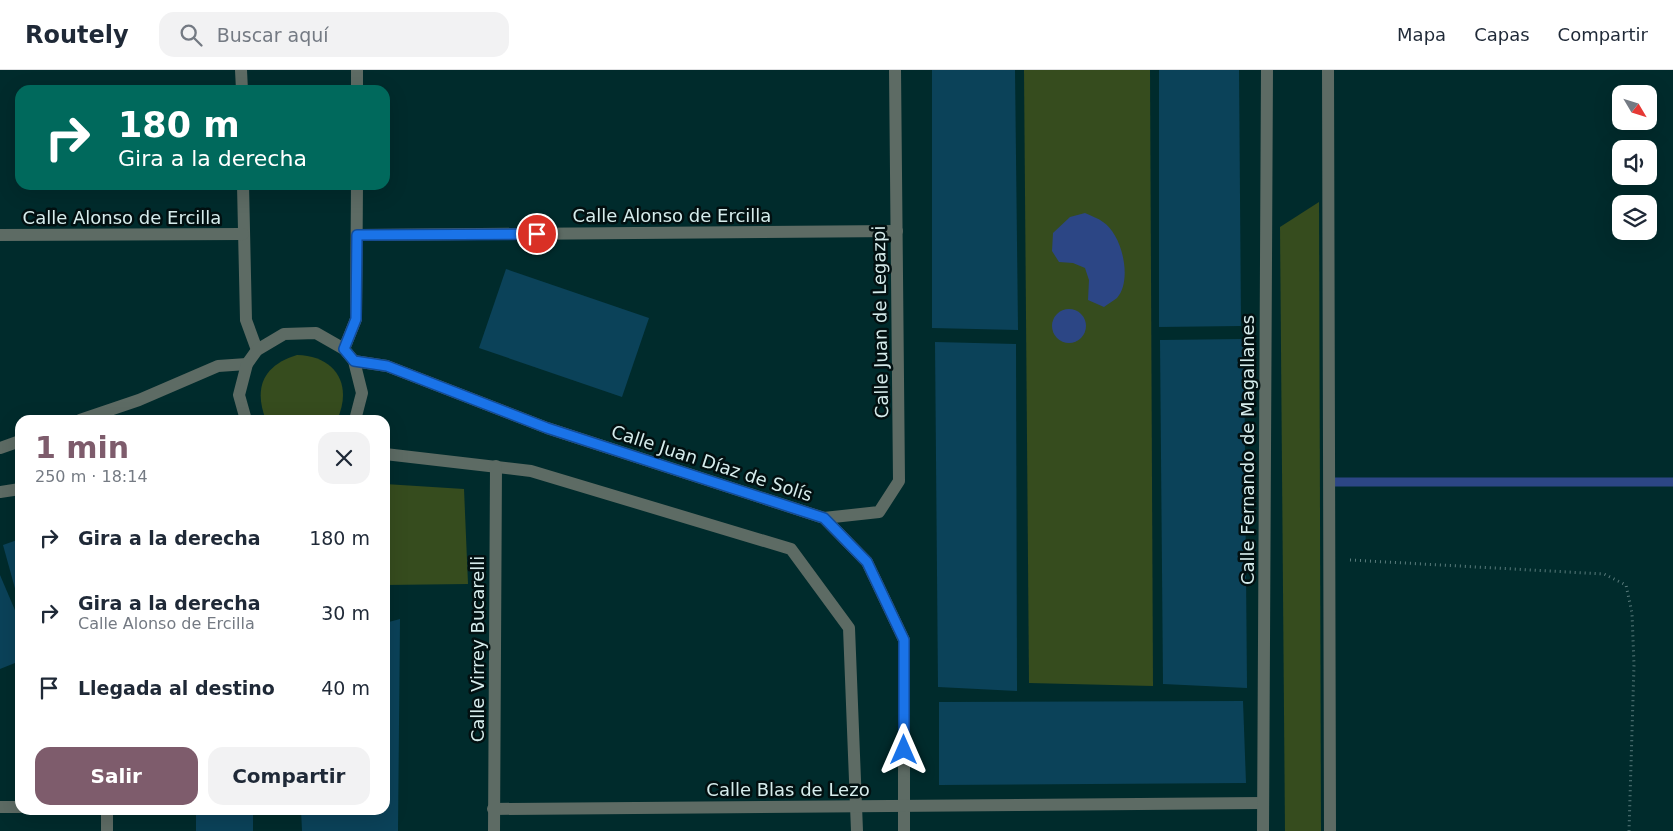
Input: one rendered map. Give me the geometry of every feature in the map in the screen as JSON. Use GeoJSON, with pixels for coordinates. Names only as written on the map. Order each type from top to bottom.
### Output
{"type":"FeatureCollection","features":[{"type":"Feature","properties":{"kind":"street"},"geometry":{"type":"LineString","coordinates":[[241,70],[242,85]]}},
{"type":"Feature","properties":{"kind":"street"},"geometry":{"type":"LineString","coordinates":[[357,70],[357,85]]}},
{"type":"Feature","properties":{"kind":"street","name":"Calle Juan de Legazpi"},"geometry":{"type":"LineString","coordinates":[[824,518],[879,512],[899,481],[895,70]]}},
{"type":"Feature","properties":{"kind":"street","name":"Calle Fernando de Magallanes"},"geometry":{"type":"LineString","coordinates":[[1262,831],[1267,70]]}},
{"type":"Feature","properties":{"kind":"street"},"geometry":{"type":"LineString","coordinates":[[1328,70],[1330,831]]}},
{"type":"Feature","properties":{"kind":"street"},"geometry":{"type":"LineString","coordinates":[[243,190],[246,320],[257,350]]}},
{"type":"Feature","properties":{"kind":"street"},"geometry":{"type":"LineString","coordinates":[[344,349],[356,319],[357,190]]}},
{"type":"Feature","properties":{"kind":"street","name":"Calle Alonso de Ercilla"},"geometry":{"type":"LineString","coordinates":[[357,235],[897,231]]}},
{"type":"Feature","properties":{"kind":"street","name":"Calle Alonso de Ercilla"},"geometry":{"type":"LineString","coordinates":[[0,235],[243,234]]}},
{"type":"Feature","properties":{"kind":"street"},"geometry":{"type":"LineString","coordinates":[[245,415],[239,395],[247,364],[257,350],[284,334],[316,333],[344,349],[354,361],[362,394],[356,415]]}},
{"type":"Feature","properties":{"kind":"street","name":"Calle Juan Díaz de Solís"},"geometry":{"type":"LineString","coordinates":[[354,361],[387,366],[547,428],[824,518],[867,562],[904,640],[904,831]]}},
{"type":"Feature","properties":{"kind":"street"},"geometry":{"type":"LineString","coordinates":[[95,415],[139,400],[218,366],[247,364]]}},
{"type":"Feature","properties":{"kind":"street"},"geometry":{"type":"LineString","coordinates":[[0,448],[15,443]]}},
{"type":"Feature","properties":{"kind":"street"},"geometry":{"type":"LineString","coordinates":[[390,455],[531,471],[791,549],[849,628],[858,831]]}},
{"type":"Feature","properties":{"kind":"street","name":"Calle Virrey Bucarelli"},"geometry":{"type":"LineString","coordinates":[[494,831],[496,466]]}},
{"type":"Feature","properties":{"kind":"street"},"geometry":{"type":"LineString","coordinates":[[0,492],[15,490]]}},
{"type":"Feature","properties":{"kind":"street","name":"Calle Blas de Lezo"},"geometry":{"type":"LineString","coordinates":[[493,809],[1262,803]]}},
{"type":"Feature","properties":{"kind":"street"},"geometry":{"type":"LineString","coordinates":[[0,807],[15,807]]}},
{"type":"Feature","properties":{"kind":"street"},"geometry":{"type":"LineString","coordinates":[[107,815],[107,831]]}},
{"type":"Feature","properties":{"kind":"path"},"geometry":{"type":"LineString","coordinates":[[1329,558],[1604,574],[1626,584],[1632,613],[1634,665],[1629,831]]}},
{"type":"Feature","properties":{"kind":"green space"},"geometry":{"type":"Polygon","coordinates":[[[1024,70],[1150,70],[1153,686],[1029,683],[1024,70]]]}},
{"type":"Feature","properties":{"kind":"green space"},"geometry":{"type":"Polygon","coordinates":[[[1319,202],[1321,831],[1285,831],[1280,227],[1319,202]]]}},
{"type":"Feature","properties":{"kind":"green space"},"geometry":{"type":"Polygon","coordinates":[[[297,355],[311,357],[331,367],[338,375],[342,384],[343,395],[339,415],[264,415],[261,397],[264,379],[269,371],[286,359],[297,355]]]}},
{"type":"Feature","properties":{"kind":"green space"},"geometry":{"type":"Polygon","coordinates":[[[390,484],[464,489],[468,584],[390,585],[390,484]]]}},
{"type":"Feature","properties":{"kind":"water"},"geometry":{"type":"Polygon","coordinates":[[[1085,213],[1110,228],[1120,247],[1123,258],[1125,269],[1122,290],[1117,298],[1104,307],[1088,300],[1089,280],[1085,268],[1073,263],[1059,262],[1052,251],[1053,233],[1070,217],[1085,213]]]}},
{"type":"Feature","properties":{"kind":"water"},"geometry":{"type":"Polygon","coordinates":[[[1069,309],[1076,310],[1081,314],[1085,319],[1085,333],[1081,338],[1076,342],[1069,343],[1062,342],[1057,338],[1053,333],[1052,326],[1053,319],[1057,314],[1062,310],[1069,309]]]}},
{"type":"Feature","properties":{"kind":"building"},"geometry":{"type":"Polygon","coordinates":[[[932,70],[1015,70],[1018,330],[932,328],[932,70]]]}},
{"type":"Feature","properties":{"kind":"building"},"geometry":{"type":"Polygon","coordinates":[[[1159,70],[1239,70],[1241,326],[1159,327],[1159,70]]]}},
{"type":"Feature","properties":{"kind":"building"},"geometry":{"type":"Polygon","coordinates":[[[506,269],[649,318],[622,397],[479,348],[506,269]]]}},
{"type":"Feature","properties":{"kind":"building"},"geometry":{"type":"Polygon","coordinates":[[[1244,339],[1247,688],[1163,684],[1160,340],[1244,339]]]}},
{"type":"Feature","properties":{"kind":"building"},"geometry":{"type":"Polygon","coordinates":[[[935,342],[1016,344],[1017,691],[938,687],[935,342]]]}},
{"type":"Feature","properties":{"kind":"building"},"geometry":{"type":"Polygon","coordinates":[[[15,541],[15,588],[3,545],[15,541]]]}},
{"type":"Feature","properties":{"kind":"building"},"geometry":{"type":"Polygon","coordinates":[[[0,575],[15,610],[15,663],[0,669],[0,575]]]}},
{"type":"Feature","properties":{"kind":"building"},"geometry":{"type":"Polygon","coordinates":[[[400,619],[398,831],[302,831],[301,815],[390,815],[390,622],[400,619]]]}},
{"type":"Feature","properties":{"kind":"building"},"geometry":{"type":"Polygon","coordinates":[[[1243,701],[1246,783],[939,785],[939,702],[1243,701]]]}},
{"type":"Feature","properties":{"kind":"building"},"geometry":{"type":"Polygon","coordinates":[[[196,815],[253,815],[253,831],[196,831],[196,815]]]}},
{"type":"Feature","properties":{"kind":"waterway"},"geometry":{"type":"LineString","coordinates":[[1329,482],[1673,482]]}},
{"type":"Feature","properties":{"kind":"route"},"geometry":{"type":"LineString","coordinates":[[537,234],[357,235],[356,319],[344,349],[354,361],[387,366],[547,428],[824,518],[867,562],[904,640],[904,750]]}}]}
